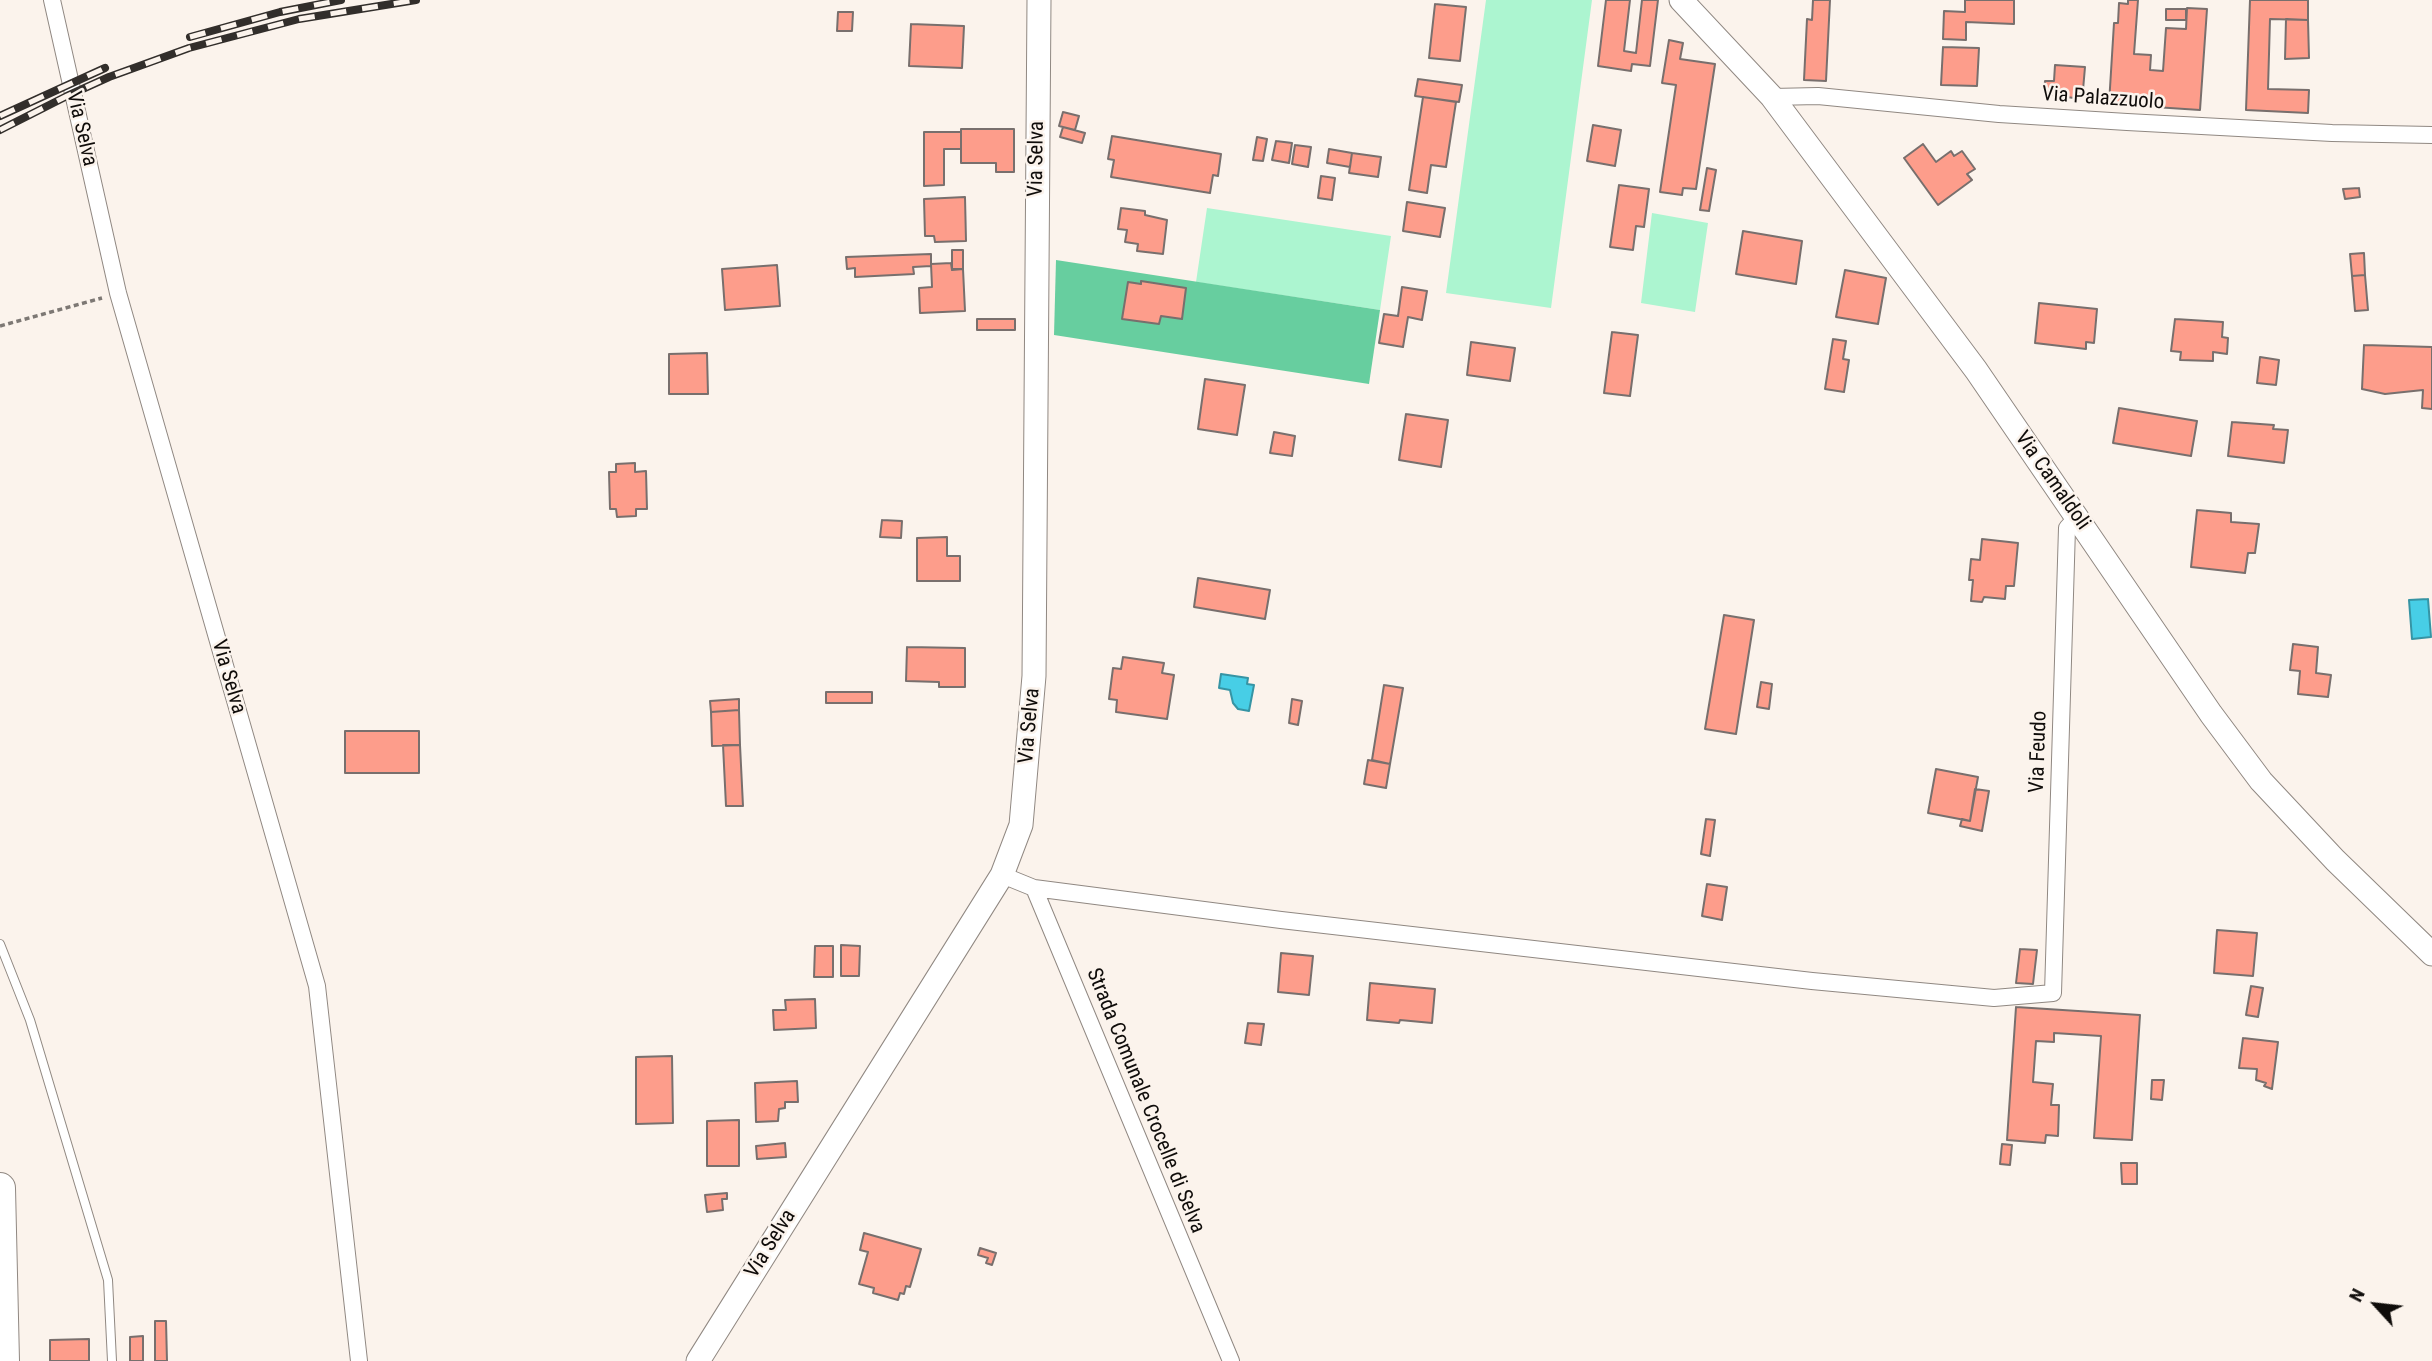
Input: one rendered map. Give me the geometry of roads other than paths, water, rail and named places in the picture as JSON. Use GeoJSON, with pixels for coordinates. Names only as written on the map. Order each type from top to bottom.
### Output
{"type":"FeatureCollection","features":[{"type":"Feature","properties":{"kind":"highway"},"geometry":{"type":"LineString","coordinates":[[0,1188],[4,1361]]}},
{"type":"Feature","properties":{"kind":"street","name":"Via Selva"},"geometry":{"type":"LineString","coordinates":[[52,0],[118,293],[317,986],[359,1361]]}},
{"type":"Feature","properties":{"kind":"street","name":"Via Selva"},"geometry":{"type":"LineString","coordinates":[[698,1361],[1002,875],[1021,825],[1034,676],[1039,0]]}},
{"type":"Feature","properties":{"kind":"street","name":"Via Camaldoli"},"geometry":{"type":"LineString","coordinates":[[1681,0],[1772,97],[1976,370],[2211,714],[2261,781],[2335,860],[2432,954]]}},
{"type":"Feature","properties":{"kind":"street","name":"Via Palazzuolo"},"geometry":{"type":"LineString","coordinates":[[1772,97],[1818,96],[1999,114],[2127,122],[2332,133],[2432,135]]}},
{"type":"Feature","properties":{"kind":"street","name":"Via Feudo"},"geometry":{"type":"LineString","coordinates":[[1034,888],[1348,928],[1825,982],[1994,998],[2053,993],[2067,528],[2077,517]]}},
{"type":"Feature","properties":{"kind":"street"},"geometry":{"type":"LineString","coordinates":[[1002,875],[1034,888]]}},
{"type":"Feature","properties":{"kind":"street","name":"Strada Comunale Crocelle di Selva"},"geometry":{"type":"LineString","coordinates":[[1034,888],[1231,1361]]}},
{"type":"Feature","properties":{"kind":"lane"},"geometry":{"type":"LineString","coordinates":[[0,944],[30,1020],[108,1280],[112,1361]]}},
{"type":"Feature","properties":{"kind":"water"},"geometry":{"type":"Polygon","coordinates":[[[2428,599],[2431,637],[2412,639],[2409,600],[2428,599]]]}},
{"type":"Feature","properties":{"kind":"water"},"geometry":{"type":"Polygon","coordinates":[[[1221,674],[1248,678],[1247,684],[1254,685],[1249,711],[1238,709],[1233,703],[1230,690],[1219,688],[1221,674]]]}},
{"type":"Feature","properties":{"kind":"railway"},"geometry":{"type":"LineString","coordinates":[[190,37],[280,12],[341,0]]}},
{"type":"Feature","properties":{"kind":"railway"},"geometry":{"type":"LineString","coordinates":[[0,130],[109,77],[189,48],[299,19],[416,0]]}},
{"type":"Feature","properties":{"kind":"railway"},"geometry":{"type":"LineString","coordinates":[[0,116],[105,68]]}}]}
